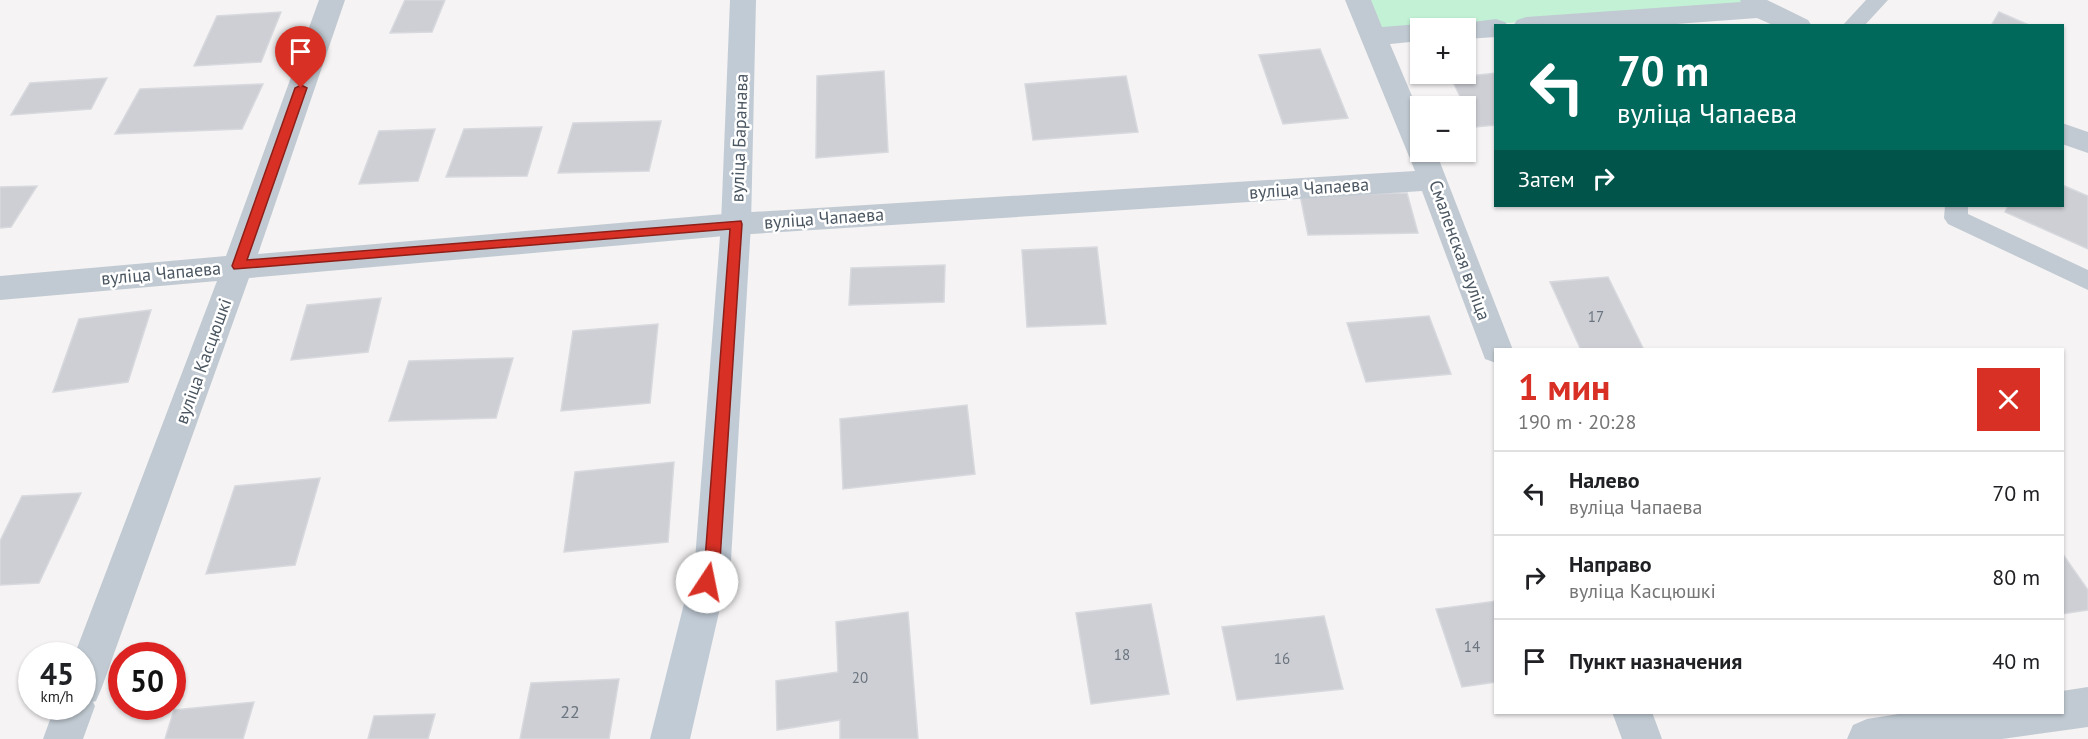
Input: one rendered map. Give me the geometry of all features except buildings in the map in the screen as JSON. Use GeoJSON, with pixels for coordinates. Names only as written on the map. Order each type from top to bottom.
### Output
{"type":"FeatureCollection","features":[{"type":"Feature","properties":{"kind":"main road","name":"вуліца Баранава"},"geometry":{"type":"LineString","coordinates":[[670,739],[713,560],[736,224],[742,0]]}},
{"type":"Feature","properties":{"kind":"street","name":"вуліца Касцюшкі"},"geometry":{"type":"LineString","coordinates":[[96,649],[238,266],[333,0]]}},
{"type":"Feature","properties":{"kind":"street"},"geometry":{"type":"LineString","coordinates":[[1358,0],[1410,123]]}},
{"type":"Feature","properties":{"kind":"street"},"geometry":{"type":"LineString","coordinates":[[1548,24],[1757,5],[1795,24]]}},
{"type":"Feature","properties":{"kind":"street"},"geometry":{"type":"LineString","coordinates":[[1476,29],[1494,28]]}},
{"type":"Feature","properties":{"kind":"street"},"geometry":{"type":"LineString","coordinates":[[1373,36],[1410,34]]}},
{"type":"Feature","properties":{"kind":"street"},"geometry":{"type":"LineString","coordinates":[[2064,134],[2088,143]]}},
{"type":"Feature","properties":{"kind":"street","name":"Смаленская вуліца"},"geometry":{"type":"LineString","coordinates":[[1426,162],[1496,348]]}},
{"type":"Feature","properties":{"kind":"street","name":"вуліца Чапаева"},"geometry":{"type":"LineString","coordinates":[[0,288],[736,224],[1434,180]]}},
{"type":"Feature","properties":{"kind":"street"},"geometry":{"type":"LineString","coordinates":[[2064,711],[2088,707]]}},
{"type":"Feature","properties":{"kind":"street"},"geometry":{"type":"LineString","coordinates":[[1633,714],[1642,739]]}},
{"type":"Feature","properties":{"kind":"street"},"geometry":{"type":"LineString","coordinates":[[1867,739],[2038,714]]}},
{"type":"Feature","properties":{"kind":"street"},"geometry":{"type":"LineString","coordinates":[[63,739],[70,720]]}},
{"type":"Feature","properties":{"kind":"lane"},"geometry":{"type":"LineString","coordinates":[[1854,24],[1878,0]]}},
{"type":"Feature","properties":{"kind":"lane"},"geometry":{"type":"LineString","coordinates":[[1957,207],[1956,218],[2088,281]]}},
{"type":"Feature","properties":{"kind":"green space"},"geometry":{"type":"Polygon","coordinates":[[[1365,0],[1746,0],[1750,6],[1476,25],[1476,18],[1410,18],[1410,30],[1378,32],[1365,0]]]}},
{"type":"Feature","properties":{"kind":"route"},"geometry":{"type":"LineString","coordinates":[[301,88],[238,266],[736,224],[713,560],[707,582]]}}]}
